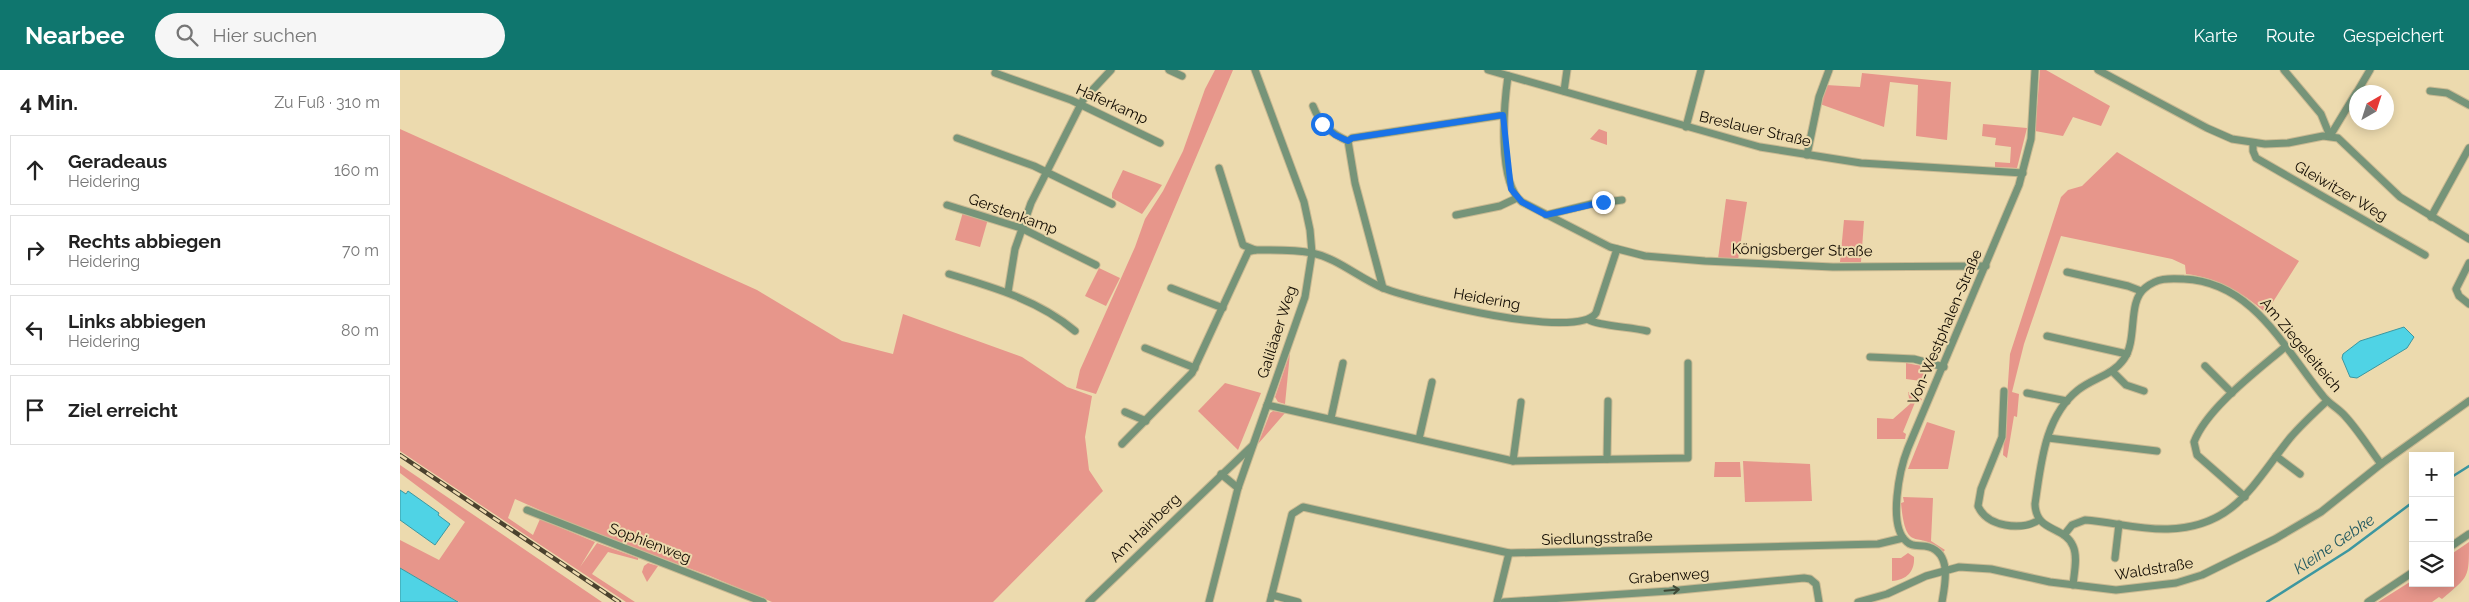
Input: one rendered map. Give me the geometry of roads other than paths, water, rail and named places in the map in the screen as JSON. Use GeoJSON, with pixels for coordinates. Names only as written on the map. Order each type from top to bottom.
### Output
{"type":"FeatureCollection","features":[{"type":"Feature","properties":{"kind":"street"},"geometry":{"type":"LineString","coordinates":[[1008,292],[1021,228],[1046,172],[1080,105],[1111,70]]}},
{"type":"Feature","properties":{"kind":"street"},"geometry":{"type":"LineString","coordinates":[[1169,70],[1182,76]]}},
{"type":"Feature","properties":{"kind":"street","name":"Galiläaer Weg"},"geometry":{"type":"LineString","coordinates":[[1209,602],[1238,488],[1305,297],[1312,253],[1310,230],[1302,194],[1255,70]]}},
{"type":"Feature","properties":{"kind":"street","name":"Breslauer Straße"},"geometry":{"type":"LineString","coordinates":[[1488,70],[1760,147],[1807,155],[1915,168],[2023,174]]}},
{"type":"Feature","properties":{"kind":"street"},"geometry":{"type":"LineString","coordinates":[[1564,91],[1567,70]]}},
{"type":"Feature","properties":{"kind":"street"},"geometry":{"type":"LineString","coordinates":[[1686,127],[1701,70]]}},
{"type":"Feature","properties":{"kind":"street"},"geometry":{"type":"LineString","coordinates":[[1807,155],[1819,97],[1829,70]]}},
{"type":"Feature","properties":{"kind":"street","name":"Von-Westphalen-Straße"},"geometry":{"type":"LineString","coordinates":[[1903,538],[1899,528],[1897,505],[1900,474],[1908,448],[1944,367],[2023,174],[2031,139],[2035,70]]}},
{"type":"Feature","properties":{"kind":"street"},"geometry":{"type":"LineString","coordinates":[[2098,70],[2217,133],[2253,143],[2280,144],[2330,136],[2338,138],[2395,193],[2469,240]]}},
{"type":"Feature","properties":{"kind":"street"},"geometry":{"type":"LineString","coordinates":[[2284,70],[2321,114],[2330,136]]}},
{"type":"Feature","properties":{"kind":"street"},"geometry":{"type":"LineString","coordinates":[[2362,85],[2370,70]]}},
{"type":"Feature","properties":{"kind":"street","name":"Haferkamp"},"geometry":{"type":"LineString","coordinates":[[995,73],[1080,105],[1160,143]]}},
{"type":"Feature","properties":{"kind":"street"},"geometry":{"type":"LineString","coordinates":[[1508,76],[1503,115],[1509,180],[1517,198],[1546,215],[1617,249],[1596,313],[1589,320]]}},
{"type":"Feature","properties":{"kind":"street"},"geometry":{"type":"LineString","coordinates":[[2430,91],[2447,93],[2469,105]]}},
{"type":"Feature","properties":{"kind":"street"},"geometry":{"type":"LineString","coordinates":[[1313,106],[1319,119],[1327,129],[1348,141]]}},
{"type":"Feature","properties":{"kind":"street"},"geometry":{"type":"LineString","coordinates":[[2330,136],[2349,106]]}},
{"type":"Feature","properties":{"kind":"street"},"geometry":{"type":"LineString","coordinates":[[1348,141],[1352,138],[1503,115]]}},
{"type":"Feature","properties":{"kind":"street"},"geometry":{"type":"LineString","coordinates":[[957,138],[1046,172],[1112,204]]}},
{"type":"Feature","properties":{"kind":"street"},"geometry":{"type":"LineString","coordinates":[[1348,141],[1355,183],[1384,288]]}},
{"type":"Feature","properties":{"kind":"street","name":"Gleiwitzer Weg"},"geometry":{"type":"LineString","coordinates":[[2253,143],[2253,151],[2256,158],[2425,255]]}},
{"type":"Feature","properties":{"kind":"street"},"geometry":{"type":"LineString","coordinates":[[2431,217],[2469,148]]}},
{"type":"Feature","properties":{"kind":"street"},"geometry":{"type":"LineString","coordinates":[[1219,168],[1243,245],[1255,250]]}},
{"type":"Feature","properties":{"kind":"street"},"geometry":{"type":"LineString","coordinates":[[1456,214],[1500,206],[1517,198]]}},
{"type":"Feature","properties":{"kind":"street"},"geometry":{"type":"LineString","coordinates":[[1546,215],[1591,204],[1622,200]]}},
{"type":"Feature","properties":{"kind":"street","name":"Gerstenkamp"},"geometry":{"type":"LineString","coordinates":[[947,205],[1021,228],[1096,264]]}},
{"type":"Feature","properties":{"kind":"street","name":"Königsberger Straße"},"geometry":{"type":"LineString","coordinates":[[1617,249],[1656,257],[1751,264],[1986,266]]}},
{"type":"Feature","properties":{"kind":"street"},"geometry":{"type":"LineString","coordinates":[[1122,444],[1195,368],[1247,254],[1255,250]]}},
{"type":"Feature","properties":{"kind":"street","name":"Heidering"},"geometry":{"type":"LineString","coordinates":[[1255,250],[1312,253],[1326,258],[1384,288],[1426,301],[1496,317],[1526,320],[1589,320],[1600,324],[1622,325],[1647,331]]}},
{"type":"Feature","properties":{"kind":"street"},"geometry":{"type":"LineString","coordinates":[[2469,263],[2456,289],[2459,296],[2469,304]]}},
{"type":"Feature","properties":{"kind":"street"},"geometry":{"type":"LineString","coordinates":[[2067,272],[2128,286],[2141,291],[2136,302],[2133,338],[2127,354],[2112,371],[2079,389],[2066,401],[2056,416],[2048,438],[2035,504],[2039,520],[2064,535],[2072,544],[2074,554],[2073,585]]}},
{"type":"Feature","properties":{"kind":"street"},"geometry":{"type":"LineString","coordinates":[[949,274],[1008,292],[1050,314],[1075,332]]}},
{"type":"Feature","properties":{"kind":"street","name":"Am Ziegeleiteich"},"geometry":{"type":"LineString","coordinates":[[2141,291],[2162,279],[2176,278],[2212,284],[2237,296],[2258,313],[2327,401],[2347,417],[2381,464]]}},
{"type":"Feature","properties":{"kind":"street"},"geometry":{"type":"LineString","coordinates":[[1171,288],[1223,308]]}},
{"type":"Feature","properties":{"kind":"street"},"geometry":{"type":"LineString","coordinates":[[2047,336],[2127,354]]}},
{"type":"Feature","properties":{"kind":"street"},"geometry":{"type":"LineString","coordinates":[[2245,497],[2201,458],[2194,448],[2194,442],[2200,430],[2232,393],[2285,347]]}},
{"type":"Feature","properties":{"kind":"street"},"geometry":{"type":"LineString","coordinates":[[1145,348],[1195,368]]}},
{"type":"Feature","properties":{"kind":"street"},"geometry":{"type":"LineString","coordinates":[[1870,357],[1914,359],[1944,367]]}},
{"type":"Feature","properties":{"kind":"street"},"geometry":{"type":"LineString","coordinates":[[1331,418],[1343,363]]}},
{"type":"Feature","properties":{"kind":"street"},"geometry":{"type":"LineString","coordinates":[[1267,405],[1331,418],[1513,462],[1688,458],[1688,363]]}},
{"type":"Feature","properties":{"kind":"street"},"geometry":{"type":"LineString","coordinates":[[2205,366],[2232,393]]}},
{"type":"Feature","properties":{"kind":"street"},"geometry":{"type":"LineString","coordinates":[[2112,371],[2126,384],[2144,391]]}},
{"type":"Feature","properties":{"kind":"street"},"geometry":{"type":"LineString","coordinates":[[1419,439],[1432,382]]}},
{"type":"Feature","properties":{"kind":"street"},"geometry":{"type":"LineString","coordinates":[[2004,390],[2002,437],[1978,496],[1978,506],[1986,519],[2002,523],[2024,526],[2039,520]]}},
{"type":"Feature","properties":{"kind":"street"},"geometry":{"type":"LineString","coordinates":[[2027,393],[2066,401]]}},
{"type":"Feature","properties":{"kind":"street"},"geometry":{"type":"LineString","coordinates":[[1607,459],[1608,401]]}},
{"type":"Feature","properties":{"kind":"street"},"geometry":{"type":"LineString","coordinates":[[2064,535],[2072,525],[2080,521],[2162,529],[2196,526],[2225,513],[2245,497],[2302,424],[2327,401]]}},
{"type":"Feature","properties":{"kind":"street"},"geometry":{"type":"LineString","coordinates":[[1513,462],[1521,402]]}},
{"type":"Feature","properties":{"kind":"street","name":"Waldstraße"},"geometry":{"type":"LineString","coordinates":[[1858,602],[1887,594],[1958,567],[1991,569],[2073,585],[2126,590],[2176,583],[2202,576],[2233,561],[2315,515],[2381,464],[2469,402]]}},
{"type":"Feature","properties":{"kind":"street"},"geometry":{"type":"LineString","coordinates":[[1125,412],[1146,421]]}},
{"type":"Feature","properties":{"kind":"street"},"geometry":{"type":"LineString","coordinates":[[2048,438],[2157,451]]}},
{"type":"Feature","properties":{"kind":"street","name":"Am Hainberg"},"geometry":{"type":"LineString","coordinates":[[1089,602],[1252,445]]}},
{"type":"Feature","properties":{"kind":"street"},"geometry":{"type":"LineString","coordinates":[[2276,456],[2300,474]]}},
{"type":"Feature","properties":{"kind":"street"},"geometry":{"type":"LineString","coordinates":[[1221,474],[1238,488]]}},
{"type":"Feature","properties":{"kind":"street","name":"Siedlungsstraße"},"geometry":{"type":"LineString","coordinates":[[1271,599],[1292,514],[1297,509],[1308,507],[1509,554],[1878,544],[1903,538]]}},
{"type":"Feature","properties":{"kind":"street","name":"Sophienweg"},"geometry":{"type":"LineString","coordinates":[[527,510],[763,602]]}},
{"type":"Feature","properties":{"kind":"street"},"geometry":{"type":"LineString","coordinates":[[2115,558],[2120,524]]}},
{"type":"Feature","properties":{"kind":"street"},"geometry":{"type":"LineString","coordinates":[[2454,544],[2469,534]]}},
{"type":"Feature","properties":{"kind":"street"},"geometry":{"type":"LineString","coordinates":[[1903,538],[1912,545],[1935,550],[1942,559],[1946,570],[1942,602]]}},
{"type":"Feature","properties":{"kind":"street"},"geometry":{"type":"LineString","coordinates":[[1497,602],[1509,554]]}},
{"type":"Feature","properties":{"kind":"street"},"geometry":{"type":"LineString","coordinates":[[2368,602],[2409,575]]}},
{"type":"Feature","properties":{"kind":"street","name":"Grabenweg"},"geometry":{"type":"LineString","coordinates":[[1504,602],[1669,591],[1808,578],[1816,584],[1819,602]]}},
{"type":"Feature","properties":{"kind":"street"},"geometry":{"type":"LineString","coordinates":[[1271,599],[1298,602]]}},
{"type":"Feature","properties":{"kind":"water"},"geometry":{"type":"Polygon","coordinates":[[[2404,327],[2414,337],[2407,348],[2357,378],[2350,377],[2342,358],[2343,354],[2360,341],[2404,327]]]}},
{"type":"Feature","properties":{"kind":"water"},"geometry":{"type":"Polygon","coordinates":[[[400,490],[406,494],[408,491],[439,513],[438,515],[450,524],[435,545],[400,520],[400,490]]]}},
{"type":"Feature","properties":{"kind":"water"},"geometry":{"type":"Polygon","coordinates":[[[400,568],[458,602],[400,602],[400,568]]]}},
{"type":"Feature","properties":{"kind":"waterway","name":"Kleine Gebke"},"geometry":{"type":"LineString","coordinates":[[2454,475],[2469,466]]}},
{"type":"Feature","properties":{"kind":"waterway","name":"Kleine Gebke"},"geometry":{"type":"LineString","coordinates":[[2267,602],[2349,550],[2409,505]]}},
{"type":"Feature","properties":{"kind":"railway"},"geometry":{"type":"LineString","coordinates":[[400,455],[619,602]]}}]}
